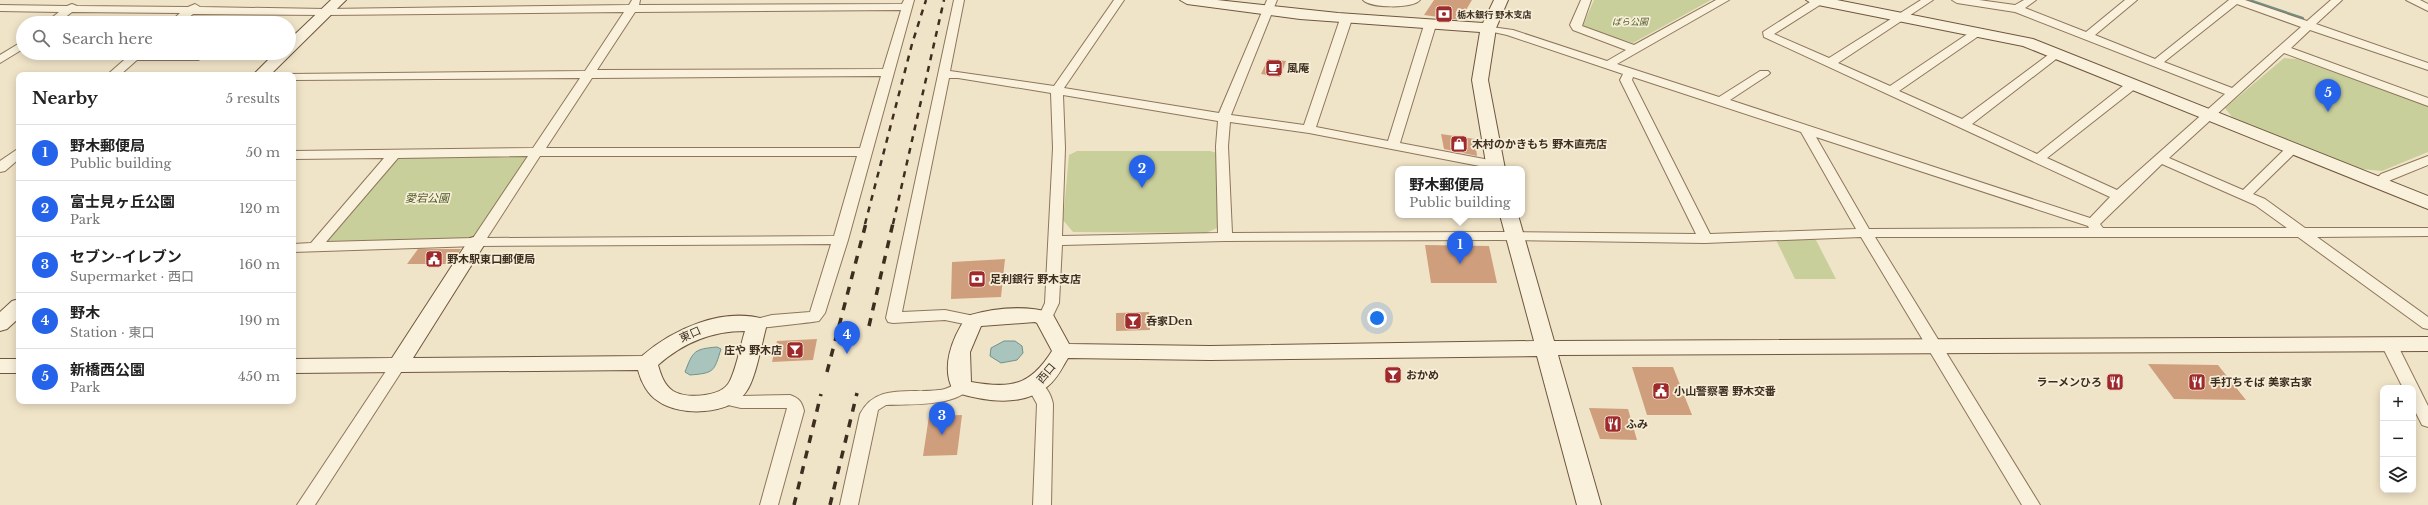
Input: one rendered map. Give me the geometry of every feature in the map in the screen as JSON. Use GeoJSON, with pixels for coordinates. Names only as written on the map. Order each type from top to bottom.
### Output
{"type":"FeatureCollection","features":[{"type":"Feature","properties":{"kind":"street"},"geometry":{"type":"LineString","coordinates":[[60,16],[82,0]]}},
{"type":"Feature","properties":{"kind":"street"},"geometry":{"type":"LineString","coordinates":[[184,16],[203,0]]}},
{"type":"Feature","properties":{"kind":"street"},"geometry":{"type":"LineString","coordinates":[[296,41],[339,0]]}},
{"type":"Feature","properties":{"kind":"street"},"geometry":{"type":"LineString","coordinates":[[481,9],[488,0]]}},
{"type":"Feature","properties":{"kind":"street"},"geometry":{"type":"LineString","coordinates":[[959,0],[893,318],[948,315],[964,316],[974,321],[990,317],[1035,315],[1046,318],[1052,303],[1055,241],[1059,148],[1057,90],[1119,0]]}},
{"type":"Feature","properties":{"kind":"street"},"geometry":{"type":"LineString","coordinates":[[1188,0],[1270,6],[1346,19],[1488,28],[1509,32],[1609,64],[2096,228]]}},
{"type":"Feature","properties":{"kind":"street"},"geometry":{"type":"LineString","coordinates":[[1368,0],[1399,4],[1415,0]]}},
{"type":"Feature","properties":{"kind":"street"},"geometry":{"type":"LineString","coordinates":[[1495,166],[1480,80],[1488,28],[1501,0]]}},
{"type":"Feature","properties":{"kind":"street"},"geometry":{"type":"LineString","coordinates":[[1586,0],[1576,24],[1577,28],[1634,49]]}},
{"type":"Feature","properties":{"kind":"street"},"geometry":{"type":"LineString","coordinates":[[1609,64],[1724,0]]}},
{"type":"Feature","properties":{"kind":"street"},"geometry":{"type":"LineString","coordinates":[[1828,64],[1928,0]]}},
{"type":"Feature","properties":{"kind":"street"},"geometry":{"type":"LineString","coordinates":[[1957,0],[2017,10],[2155,64],[2233,92]]}},
{"type":"Feature","properties":{"kind":"street"},"geometry":{"type":"LineString","coordinates":[[2017,10],[2031,0]]}},
{"type":"Feature","properties":{"kind":"street"},"geometry":{"type":"LineString","coordinates":[[2086,37],[2132,0]]}},
{"type":"Feature","properties":{"kind":"street"},"geometry":{"type":"LineString","coordinates":[[2155,64],[2236,0],[2428,67]]}},
{"type":"Feature","properties":{"kind":"street"},"geometry":{"type":"LineString","coordinates":[[2096,228],[2119,196],[2336,0]]}},
{"type":"Feature","properties":{"kind":"street"},"geometry":{"type":"LineString","coordinates":[[2411,0],[2428,8]]}},
{"type":"Feature","properties":{"kind":"street"},"geometry":{"type":"LineString","coordinates":[[2119,196],[1828,64],[1768,35],[1769,32],[1816,1],[1979,31],[2028,42],[2428,203]]}},
{"type":"Feature","properties":{"kind":"street"},"geometry":{"type":"LineString","coordinates":[[0,8],[192,9],[326,12],[635,4],[907,4],[841,240],[818,313],[814,317],[772,320],[757,324],[739,386],[725,399]]}},
{"type":"Feature","properties":{"kind":"street"},"geometry":{"type":"LineString","coordinates":[[306,505],[477,242],[539,152],[635,4]]}},
{"type":"Feature","properties":{"kind":"street"},"geometry":{"type":"LineString","coordinates":[[1225,238],[1222,146],[1225,111],[1270,6]]}},
{"type":"Feature","properties":{"kind":"street"},"geometry":{"type":"LineString","coordinates":[[1309,129],[1346,19]]}},
{"type":"Feature","properties":{"kind":"street"},"geometry":{"type":"LineString","coordinates":[[1394,146],[1430,25]]}},
{"type":"Feature","properties":{"kind":"street"},"geometry":{"type":"LineString","coordinates":[[1889,92],[1979,31]]}},
{"type":"Feature","properties":{"kind":"street"},"geometry":{"type":"LineString","coordinates":[[0,60],[16,49]]}},
{"type":"Feature","properties":{"kind":"street"},"geometry":{"type":"LineString","coordinates":[[2283,49],[2428,102]]}},
{"type":"Feature","properties":{"kind":"street"},"geometry":{"type":"LineString","coordinates":[[1962,125],[2056,54]]}},
{"type":"Feature","properties":{"kind":"street"},"geometry":{"type":"LineString","coordinates":[[116,72],[131,60]]}},
{"type":"Feature","properties":{"kind":"street"},"geometry":{"type":"LineString","coordinates":[[265,72],[277,60]]}},
{"type":"Feature","properties":{"kind":"street"},"geometry":{"type":"LineString","coordinates":[[296,76],[887,72]]}},
{"type":"Feature","properties":{"kind":"street"},"geometry":{"type":"LineString","coordinates":[[1630,72],[1626,80],[1705,239]]}},
{"type":"Feature","properties":{"kind":"street"},"geometry":{"type":"LineString","coordinates":[[1719,102],[1764,72]]}},
{"type":"Feature","properties":{"kind":"street"},"geometry":{"type":"LineString","coordinates":[[944,75],[958,74],[1225,118],[1309,129],[1490,166]]}},
{"type":"Feature","properties":{"kind":"street"},"geometry":{"type":"LineString","coordinates":[[2038,159],[2132,85]]}},
{"type":"Feature","properties":{"kind":"street"},"geometry":{"type":"LineString","coordinates":[[1806,130],[1865,233],[2031,505]]}},
{"type":"Feature","properties":{"kind":"street"},"geometry":{"type":"LineString","coordinates":[[2246,194],[2293,148]]}},
{"type":"Feature","properties":{"kind":"street"},"geometry":{"type":"LineString","coordinates":[[296,155],[539,152],[866,152]]}},
{"type":"Feature","properties":{"kind":"street"},"geometry":{"type":"LineString","coordinates":[[0,154],[16,154]]}},
{"type":"Feature","properties":{"kind":"street"},"geometry":{"type":"LineString","coordinates":[[314,248],[394,154]]}},
{"type":"Feature","properties":{"kind":"street"},"geometry":{"type":"LineString","coordinates":[[0,168],[16,156]]}},
{"type":"Feature","properties":{"kind":"street"},"geometry":{"type":"LineString","coordinates":[[2161,159],[2246,194],[2260,202],[2428,324]]}},
{"type":"Feature","properties":{"kind":"street"},"geometry":{"type":"LineString","coordinates":[[2379,183],[2386,177],[2428,160]]}},
{"type":"Feature","properties":{"kind":"street"},"geometry":{"type":"LineString","coordinates":[[1510,218],[1545,349],[1590,505]]}},
{"type":"Feature","properties":{"kind":"street"},"geometry":{"type":"LineString","coordinates":[[1055,241],[1225,238],[1515,237],[1705,239],[1865,233],[2096,228],[2301,232],[2428,232]]}},
{"type":"Feature","properties":{"kind":"street"},"geometry":{"type":"LineString","coordinates":[[296,248],[477,242],[841,240]]}},
{"type":"Feature","properties":{"kind":"street"},"geometry":{"type":"LineString","coordinates":[[0,324],[16,309]]}},
{"type":"Feature","properties":{"kind":"street","name":"西口"},"geometry":{"type":"LineString","coordinates":[[962,387],[984,393],[1013,392],[1035,386],[1044,378],[1062,351],[1046,318]]}},
{"type":"Feature","properties":{"kind":"street"},"geometry":{"type":"LineString","coordinates":[[849,505],[868,414],[872,406],[883,399],[943,396],[962,387],[958,376],[962,342],[974,321]]}},
{"type":"Feature","properties":{"kind":"street","name":"東口"},"geometry":{"type":"LineString","coordinates":[[647,362],[661,350],[684,335],[700,329],[714,325],[757,324]]}},
{"type":"Feature","properties":{"kind":"street"},"geometry":{"type":"LineString","coordinates":[[2390,344],[2410,385]]}},
{"type":"Feature","properties":{"kind":"street"},"geometry":{"type":"LineString","coordinates":[[1062,351],[1210,353],[1545,349],[2428,344]]}},
{"type":"Feature","properties":{"kind":"street"},"geometry":{"type":"LineString","coordinates":[[296,366],[647,362],[650,377],[659,392],[676,402],[725,399],[741,402],[790,401],[795,405],[796,411],[769,505]]}},
{"type":"Feature","properties":{"kind":"street"},"geometry":{"type":"LineString","coordinates":[[0,366],[16,366]]}},
{"type":"Feature","properties":{"kind":"street"},"geometry":{"type":"LineString","coordinates":[[1035,386],[1044,398],[1045,404],[1042,505]]}},
{"type":"Feature","properties":{"kind":"street"},"geometry":{"type":"LineString","coordinates":[[2416,398],[2428,422]]}},
{"type":"Feature","properties":{"kind":"green space","name":"ばら公園"},"geometry":{"type":"Polygon","coordinates":[[[1594,0],[1711,0],[1633,43],[1589,30],[1583,25],[1594,0]]]}},
{"type":"Feature","properties":{"kind":"green space"},"geometry":{"type":"Polygon","coordinates":[[[2284,58],[2297,59],[2428,106],[2428,152],[2382,171],[2362,169],[2232,117],[2225,108],[2284,58]]]}},
{"type":"Feature","properties":{"kind":"green space"},"geometry":{"type":"Polygon","coordinates":[[[1077,151],[1210,151],[1217,153],[1219,227],[1206,233],[1073,232],[1063,220],[1069,155],[1077,151]]]}},
{"type":"Feature","properties":{"kind":"green space","name":"愛宕公園"},"geometry":{"type":"Polygon","coordinates":[[[536,153],[476,240],[324,242],[395,156],[536,153]]]}},
{"type":"Feature","properties":{"kind":"green space"},"geometry":{"type":"Polygon","coordinates":[[[1776,240],[1816,240],[1836,279],[1795,279],[1776,240]]]}},
{"type":"Feature","properties":{"kind":"water"},"geometry":{"type":"Polygon","coordinates":[[[1004,341],[1015,341],[1022,346],[1023,353],[1017,360],[1001,363],[990,356],[991,348],[1004,341]]]}},
{"type":"Feature","properties":{"kind":"water"},"geometry":{"type":"Polygon","coordinates":[[[717,347],[721,349],[717,362],[712,370],[709,372],[690,375],[685,372],[695,352],[717,347]]]}},
{"type":"Feature","properties":{"kind":"building"},"geometry":{"type":"Polygon","coordinates":[[[1434,0],[1472,0],[1460,20],[1424,15],[1434,0]]]}},
{"type":"Feature","properties":{"kind":"building","name":"風庵"},"geometry":{"type":"Polygon","coordinates":[[[1268,59],[1286,61],[1280,77],[1261,74],[1268,59]]]}},
{"type":"Feature","properties":{"kind":"building","name":"木村のかきもち 野木直売店"},"geometry":{"type":"Polygon","coordinates":[[[1441,134],[1475,139],[1477,156],[1444,149],[1441,134]]]}},
{"type":"Feature","properties":{"kind":"building"},"geometry":{"type":"Polygon","coordinates":[[[1425,245],[1489,246],[1497,283],[1431,283],[1425,245]]]}},
{"type":"Feature","properties":{"kind":"building","name":"野木駅東口郵便局"},"geometry":{"type":"Polygon","coordinates":[[[418,249],[461,249],[451,264],[407,264],[418,249]]]}},
{"type":"Feature","properties":{"kind":"building","name":"足利銀行 野木支店"},"geometry":{"type":"Polygon","coordinates":[[[1005,259],[1001,297],[951,299],[952,262],[1005,259]]]}},
{"type":"Feature","properties":{"kind":"building","name":"呑家Den"},"geometry":{"type":"Polygon","coordinates":[[[1149,312],[1150,330],[1116,331],[1116,313],[1149,312]]]}},
{"type":"Feature","properties":{"kind":"building","name":"庄や 野木店"},"geometry":{"type":"Polygon","coordinates":[[[817,339],[813,360],[772,362],[777,341],[817,339]]]}},
{"type":"Feature","properties":{"kind":"building","name":"手打ちそば 美家古家"},"geometry":{"type":"Polygon","coordinates":[[[2148,364],[2218,365],[2246,400],[2174,399],[2148,364]]]}},
{"type":"Feature","properties":{"kind":"building","name":"小山警察署 野木交番"},"geometry":{"type":"Polygon","coordinates":[[[1632,367],[1673,367],[1692,415],[1647,415],[1632,367]]]}},
{"type":"Feature","properties":{"kind":"building","name":"ふみ"},"geometry":{"type":"Polygon","coordinates":[[[1589,408],[1628,409],[1637,440],[1600,439],[1589,408]]]}},
{"type":"Feature","properties":{"kind":"building"},"geometry":{"type":"Polygon","coordinates":[[[962,415],[957,455],[923,456],[929,416],[962,415]]]}},
{"type":"Feature","properties":{"kind":"waterway"},"geometry":{"type":"LineString","coordinates":[[2246,0],[2302,19]]}},
{"type":"Feature","properties":{"kind":"railway"},"geometry":{"type":"LineString","coordinates":[[865,224],[912,44],[926,0]]}},
{"type":"Feature","properties":{"kind":"railway"},"geometry":{"type":"LineString","coordinates":[[893,224],[944,0]]}},
{"type":"Feature","properties":{"kind":"railway"},"geometry":{"type":"LineString","coordinates":[[827,372],[866,223]]}},
{"type":"Feature","properties":{"kind":"railway"},"geometry":{"type":"LineString","coordinates":[[869,326],[893,223]]}},
{"type":"Feature","properties":{"kind":"railway"},"geometry":{"type":"LineString","coordinates":[[830,505],[857,393]]}},
{"type":"Feature","properties":{"kind":"railway"},"geometry":{"type":"LineString","coordinates":[[794,505],[821,394]]}},
{"type":"Feature","properties":{"kind":"place","name":"栃木銀行 野木支店"},"geometry":{"type":"Point","coordinates":[1444,14]}},
{"type":"Feature","properties":{"kind":"place","name":"風庵"},"geometry":{"type":"Point","coordinates":[1274,68]}},
{"type":"Feature","properties":{"kind":"place","name":"新橋西公園"},"geometry":{"type":"Point","coordinates":[2328,112]}},
{"type":"Feature","properties":{"kind":"place","name":"木村のかきもち 野木直売店"},"geometry":{"type":"Point","coordinates":[1459,144]}},
{"type":"Feature","properties":{"kind":"place","name":"富士見ヶ丘公園"},"geometry":{"type":"Point","coordinates":[1142,188]}},
{"type":"Feature","properties":{"kind":"place","name":"野木駅東口郵便局"},"geometry":{"type":"Point","coordinates":[434,259]}},
{"type":"Feature","properties":{"kind":"place","name":"野木郵便局"},"geometry":{"type":"Point","coordinates":[1460,264]}},
{"type":"Feature","properties":{"kind":"place","name":"足利銀行 野木支店"},"geometry":{"type":"Point","coordinates":[977,279]}},
{"type":"Feature","properties":{"kind":"place","name":"呑家Den"},"geometry":{"type":"Point","coordinates":[1133,321]}},
{"type":"Feature","properties":{"kind":"place","name":"庄や 野木店"},"geometry":{"type":"Point","coordinates":[795,350]}},
{"type":"Feature","properties":{"kind":"place","name":"野木"},"geometry":{"type":"Point","coordinates":[847,354]}},
{"type":"Feature","properties":{"kind":"place","name":"おかめ"},"geometry":{"type":"Point","coordinates":[1393,375]}},
{"type":"Feature","properties":{"kind":"place","name":"ラーメンひろ"},"geometry":{"type":"Point","coordinates":[2115,382]}},
{"type":"Feature","properties":{"kind":"place","name":"手打ちそば 美家古家"},"geometry":{"type":"Point","coordinates":[2197,382]}},
{"type":"Feature","properties":{"kind":"place","name":"小山警察署 野木交番"},"geometry":{"type":"Point","coordinates":[1661,391]}},
{"type":"Feature","properties":{"kind":"place","name":"ふみ"},"geometry":{"type":"Point","coordinates":[1613,424]}},
{"type":"Feature","properties":{"kind":"place","name":"セブン-イレブン"},"geometry":{"type":"Point","coordinates":[942,435]}}]}
